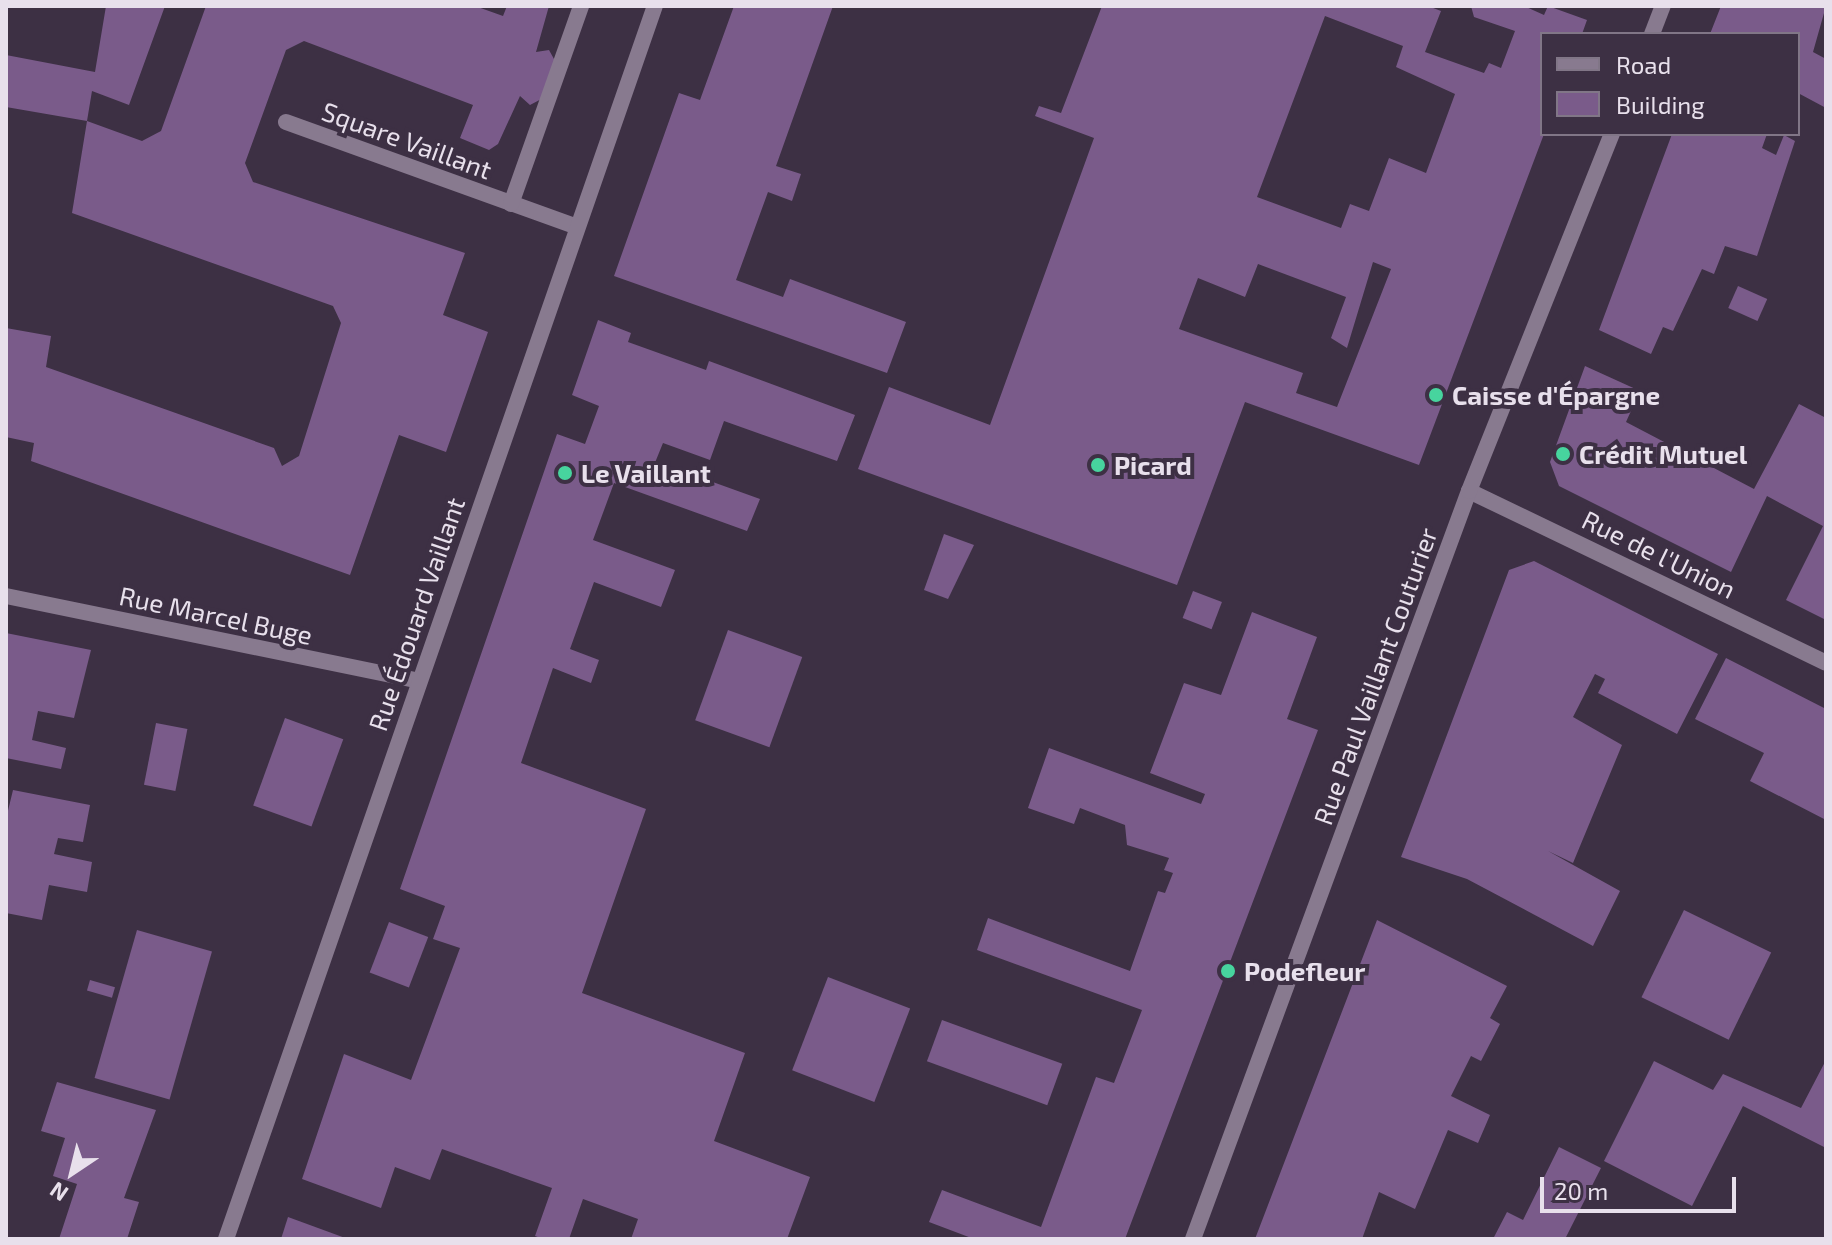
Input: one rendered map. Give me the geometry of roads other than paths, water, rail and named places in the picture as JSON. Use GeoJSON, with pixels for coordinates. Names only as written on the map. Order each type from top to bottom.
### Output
{"type":"FeatureCollection","features":[{"type":"Feature","properties":{"kind":"street","name":"Square Vaillant"},"geometry":{"type":"LineString","coordinates":[[511,204],[581,6]]}},
{"type":"Feature","properties":{"kind":"street","name":"Rue Édouard Vaillant"},"geometry":{"type":"LineString","coordinates":[[226,1239],[417,680],[655,6]]}},
{"type":"Feature","properties":{"kind":"street"},"geometry":{"type":"LineString","coordinates":[[1653,32],[1663,6]]}},
{"type":"Feature","properties":{"kind":"street","name":"Square Vaillant"},"geometry":{"type":"LineString","coordinates":[[286,122],[577,227]]}},
{"type":"Feature","properties":{"kind":"street","name":"Rue Paul Vaillant Couturier"},"geometry":{"type":"LineString","coordinates":[[1193,1239],[1469,491],[1611,136]]}},
{"type":"Feature","properties":{"kind":"street","name":"Rue de l'Union"},"geometry":{"type":"LineString","coordinates":[[1469,491],[1826,663]]}},
{"type":"Feature","properties":{"kind":"street","name":"Rue Marcel Buge"},"geometry":{"type":"LineString","coordinates":[[6,596],[417,680]]}},
{"type":"Feature","properties":{"kind":"place","name":"Caisse d'Épargne"},"geometry":{"type":"Point","coordinates":[1436,395]}},
{"type":"Feature","properties":{"kind":"place","name":"Crédit Mutuel"},"geometry":{"type":"Point","coordinates":[1563,454]}},
{"type":"Feature","properties":{"kind":"place","name":"Picard"},"geometry":{"type":"Point","coordinates":[1098,465]}},
{"type":"Feature","properties":{"kind":"place","name":"Le Vaillant"},"geometry":{"type":"Point","coordinates":[565,473]}},
{"type":"Feature","properties":{"kind":"place","name":"Podefleur"},"geometry":{"type":"Point","coordinates":[1228,971]}}]}
